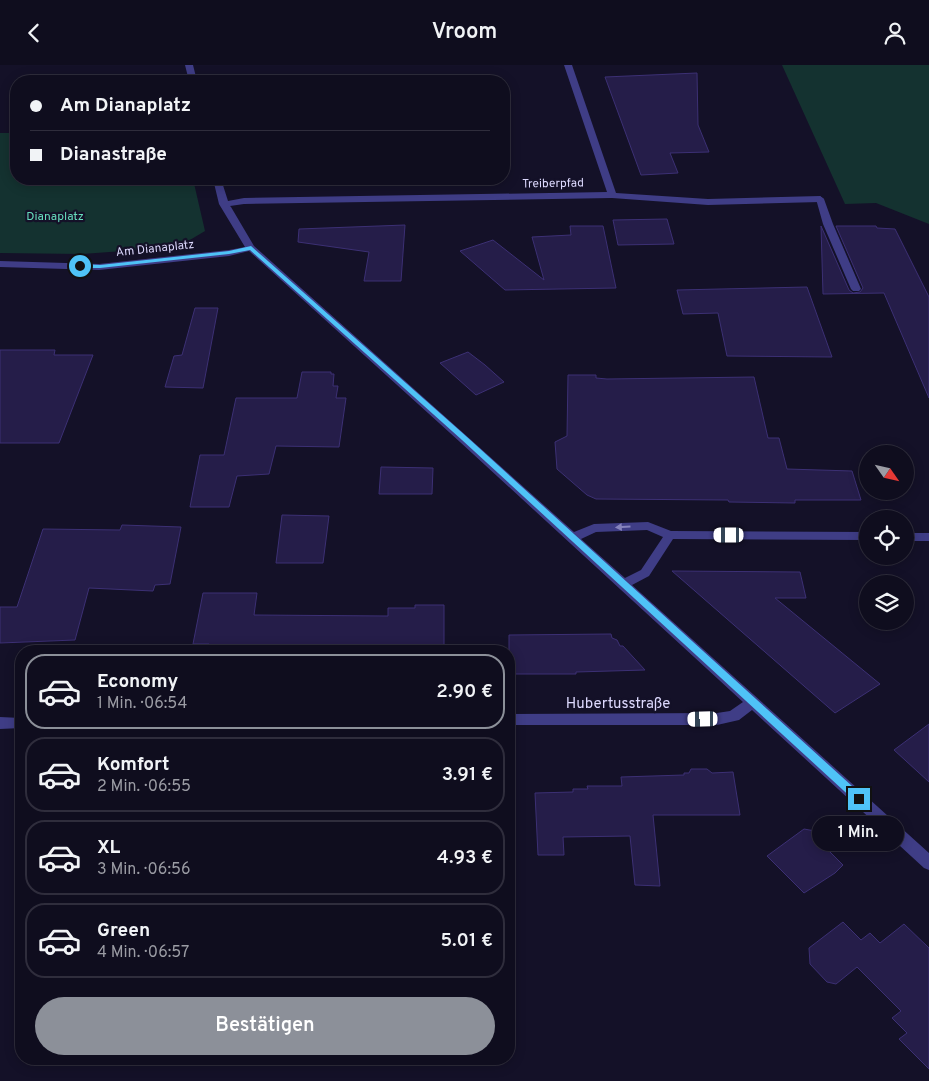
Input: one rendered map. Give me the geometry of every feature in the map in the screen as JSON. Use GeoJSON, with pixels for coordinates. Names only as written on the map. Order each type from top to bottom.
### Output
{"type":"FeatureCollection","features":[{"type":"Feature","properties":{"kind":"street","name":"Treiberpfad"},"geometry":{"type":"LineString","coordinates":[[568,65],[612,195]]}},
{"type":"Feature","properties":{"kind":"street"},"geometry":{"type":"LineString","coordinates":[[219,185],[224,204],[233,224],[251,248],[624,584],[929,863]]}},
{"type":"Feature","properties":{"kind":"street","name":"Treiberpfad"},"geometry":{"type":"LineString","coordinates":[[224,204],[244,201],[612,195],[708,201],[820,199],[828,224],[856,289]]}},
{"type":"Feature","properties":{"kind":"street","name":"Am Dianaplatz"},"geometry":{"type":"LineString","coordinates":[[0,264],[100,267],[229,253],[251,248]]}},
{"type":"Feature","properties":{"kind":"street"},"geometry":{"type":"LineString","coordinates":[[573,538],[594,529],[648,526],[670,535],[859,536]]}},
{"type":"Feature","properties":{"kind":"street"},"geometry":{"type":"LineString","coordinates":[[624,584],[645,573],[670,535]]}},
{"type":"Feature","properties":{"kind":"street"},"geometry":{"type":"LineString","coordinates":[[914,537],[929,537]]}},
{"type":"Feature","properties":{"kind":"street","name":"Hubertusstraße"},"geometry":{"type":"LineString","coordinates":[[515,720],[717,719],[734,716],[753,703]]}},
{"type":"Feature","properties":{"kind":"street"},"geometry":{"type":"LineString","coordinates":[[0,723],[15,723]]}},
{"type":"Feature","properties":{"kind":"green space"},"geometry":{"type":"Polygon","coordinates":[[[782,65],[929,65],[929,224],[876,203],[845,204],[782,65]]]}},
{"type":"Feature","properties":{"kind":"green space","name":"Dianaplatz"},"geometry":{"type":"Polygon","coordinates":[[[0,133],[10,133],[10,185],[194,185],[205,231],[178,247],[82,254],[0,253],[0,133]]]}},
{"type":"Feature","properties":{"kind":"building"},"geometry":{"type":"Polygon","coordinates":[[[697,73],[698,125],[709,152],[670,153],[678,173],[641,175],[605,77],[697,73]]]}},
{"type":"Feature","properties":{"kind":"building"},"geometry":{"type":"Polygon","coordinates":[[[667,219],[674,244],[618,245],[613,220],[667,219]]]}},
{"type":"Feature","properties":{"kind":"building"},"geometry":{"type":"Polygon","coordinates":[[[405,225],[401,281],[364,281],[369,252],[298,242],[299,229],[405,225]]]}},
{"type":"Feature","properties":{"kind":"building"},"geometry":{"type":"Polygon","coordinates":[[[570,226],[603,226],[616,288],[505,290],[460,251],[493,240],[544,280],[532,237],[571,235],[570,226]]]}},
{"type":"Feature","properties":{"kind":"building"},"geometry":{"type":"Polygon","coordinates":[[[821,226],[849,290],[853,293],[860,292],[863,288],[836,226],[876,226],[877,228],[895,229],[929,297],[929,398],[884,293],[823,294],[821,226]]]}},
{"type":"Feature","properties":{"kind":"building"},"geometry":{"type":"Polygon","coordinates":[[[807,287],[832,357],[727,356],[718,313],[683,314],[677,290],[807,287]]]}},
{"type":"Feature","properties":{"kind":"building"},"geometry":{"type":"Polygon","coordinates":[[[195,308],[218,308],[203,388],[165,387],[174,356],[182,355],[195,308]]]}},
{"type":"Feature","properties":{"kind":"building"},"geometry":{"type":"Polygon","coordinates":[[[0,350],[55,350],[54,355],[93,355],[59,443],[0,443],[0,350]]]}},
{"type":"Feature","properties":{"kind":"building"},"geometry":{"type":"Polygon","coordinates":[[[468,352],[504,382],[476,395],[440,363],[468,352]]]}},
{"type":"Feature","properties":{"kind":"building"},"geometry":{"type":"Polygon","coordinates":[[[302,372],[331,372],[331,374],[334,374],[333,386],[338,386],[336,398],[346,398],[339,447],[276,446],[269,474],[237,476],[229,507],[190,507],[200,455],[224,455],[236,398],[297,398],[302,372]]]}},
{"type":"Feature","properties":{"kind":"building"},"geometry":{"type":"Polygon","coordinates":[[[568,375],[596,375],[596,378],[607,379],[754,377],[768,438],[779,438],[787,469],[852,471],[859,494],[859,500],[795,500],[795,503],[729,502],[728,500],[596,499],[587,495],[557,469],[555,442],[567,436],[568,375]]]}},
{"type":"Feature","properties":{"kind":"building"},"geometry":{"type":"Polygon","coordinates":[[[381,467],[433,468],[432,494],[379,494],[381,467]]]}},
{"type":"Feature","properties":{"kind":"building"},"geometry":{"type":"Polygon","coordinates":[[[282,515],[329,516],[323,563],[276,563],[282,515]]]}},
{"type":"Feature","properties":{"kind":"building"},"geometry":{"type":"Polygon","coordinates":[[[122,525],[181,527],[170,584],[155,585],[153,591],[89,588],[75,640],[0,643],[0,607],[17,607],[43,529],[120,530],[122,525]]]}},
{"type":"Feature","properties":{"kind":"building"},"geometry":{"type":"Polygon","coordinates":[[[672,571],[800,572],[806,598],[775,598],[880,684],[835,713],[672,571]]]}},
{"type":"Feature","properties":{"kind":"building"},"geometry":{"type":"Polygon","coordinates":[[[203,593],[257,593],[254,615],[388,616],[388,608],[415,608],[415,605],[444,605],[444,645],[193,644],[203,593]]]}},
{"type":"Feature","properties":{"kind":"building"},"geometry":{"type":"Polygon","coordinates":[[[611,634],[612,638],[617,640],[620,646],[623,646],[645,670],[576,672],[576,674],[515,674],[515,645],[509,645],[509,635],[611,634]]]}},
{"type":"Feature","properties":{"kind":"building"},"geometry":{"type":"Polygon","coordinates":[[[929,724],[929,782],[894,750],[929,724]]]}},
{"type":"Feature","properties":{"kind":"building"},"geometry":{"type":"Polygon","coordinates":[[[691,769],[707,769],[712,773],[733,772],[740,815],[653,815],[660,886],[635,885],[630,836],[563,837],[564,855],[538,855],[535,793],[573,792],[573,789],[588,789],[587,786],[622,786],[621,777],[684,775],[684,773],[689,773],[691,769]]]}},
{"type":"Feature","properties":{"kind":"building"},"geometry":{"type":"Polygon","coordinates":[[[804,829],[815,831],[824,841],[825,847],[843,865],[835,873],[804,893],[767,856],[804,829]]]}},
{"type":"Feature","properties":{"kind":"building"},"geometry":{"type":"Polygon","coordinates":[[[843,922],[861,940],[870,933],[880,943],[904,924],[929,948],[929,1069],[899,1039],[907,1033],[892,1018],[901,1011],[857,967],[836,984],[827,982],[810,964],[809,948],[843,922]]]}},
{"type":"Feature","properties":{"kind":"route"},"geometry":{"type":"LineString","coordinates":[[80,266],[100,267],[229,253],[251,248],[464,439],[859,799]]}}]}
